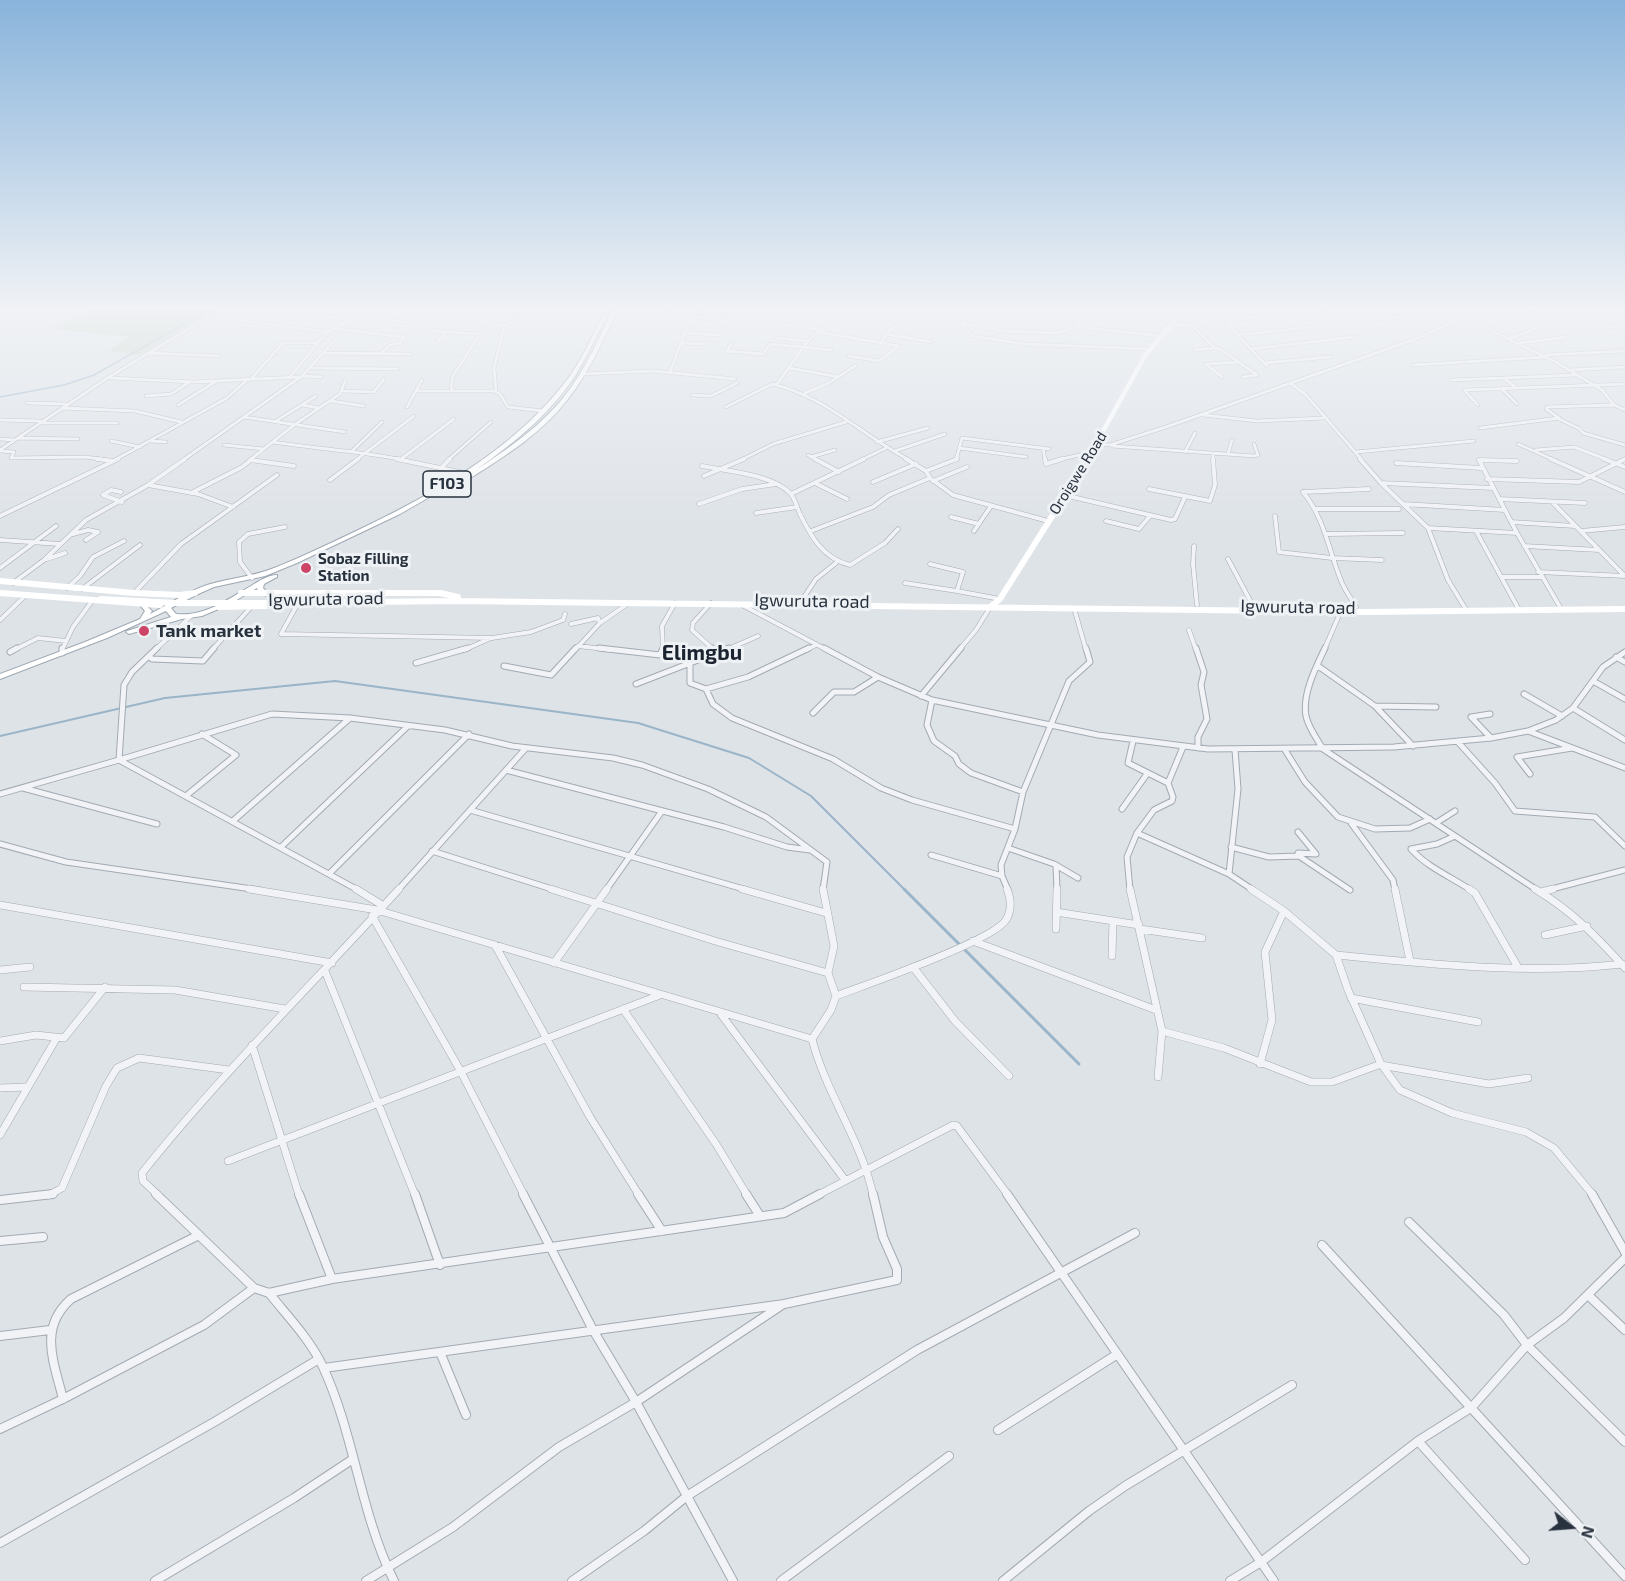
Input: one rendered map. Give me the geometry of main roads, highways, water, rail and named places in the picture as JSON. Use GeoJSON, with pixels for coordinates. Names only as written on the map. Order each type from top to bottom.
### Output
{"type":"FeatureCollection","features":[{"type":"Feature","properties":{"kind":"main road","name":"F103"},"geometry":{"type":"LineString","coordinates":[[228,582],[252,578],[360,535],[464,473],[503,446],[543,411],[567,384]]}},
{"type":"Feature","properties":{"kind":"main road","name":"F103"},"geometry":{"type":"LineString","coordinates":[[242,593],[427,502],[492,462],[547,417],[576,384]]}},
{"type":"Feature","properties":{"kind":"main road","name":"Oroigwe Road"},"geometry":{"type":"LineString","coordinates":[[996,603],[1097,444],[1128,384]]}},
{"type":"Feature","properties":{"kind":"main road"},"geometry":{"type":"LineString","coordinates":[[0,681],[141,622],[195,593],[228,582],[240,585],[242,593]]}},
{"type":"Feature","properties":{"kind":"main road"},"geometry":{"type":"LineString","coordinates":[[261,582],[260,589],[266,594]]}},
{"type":"Feature","properties":{"kind":"main road"},"geometry":{"type":"LineString","coordinates":[[0,587],[13,583],[134,593],[173,595],[195,593]]}},
{"type":"Feature","properties":{"kind":"main road","name":"Igwuruta road"},"geometry":{"type":"LineString","coordinates":[[0,587],[103,597],[275,601],[802,600],[1356,607],[1426,610],[1625,607]]}},
{"type":"Feature","properties":{"kind":"main road"},"geometry":{"type":"LineString","coordinates":[[0,587],[25,596],[170,607]]}},
{"type":"Feature","properties":{"kind":"main road"},"geometry":{"type":"LineString","coordinates":[[0,677],[12,675],[148,625],[191,616],[219,607],[242,593],[440,593],[457,599]]}},
{"type":"Feature","properties":{"kind":"main road"},"geometry":{"type":"LineString","coordinates":[[103,597],[173,603],[275,601]]}},
{"type":"Feature","properties":{"kind":"main road","name":"Igwuruta road"},"geometry":{"type":"LineString","coordinates":[[457,599],[741,604],[996,603],[1074,608],[1341,611],[1625,607]]}},
{"type":"Feature","properties":{"kind":"main road"},"geometry":{"type":"LineString","coordinates":[[219,607],[444,605],[457,599]]}},
{"type":"Feature","properties":{"kind":"main road"},"geometry":{"type":"LineString","coordinates":[[141,622],[149,611],[142,604]]}},
{"type":"Feature","properties":{"kind":"main road"},"geometry":{"type":"LineString","coordinates":[[170,607],[174,616],[180,617]]}},
{"type":"Feature","properties":{"kind":"waterway"},"geometry":{"type":"LineString","coordinates":[[0,397],[68,384]]}},
{"type":"Feature","properties":{"kind":"waterway"},"geometry":{"type":"LineString","coordinates":[[0,736],[165,698],[335,681],[638,723],[749,758],[811,796],[1079,1064]]}},
{"type":"Feature","properties":{"kind":"place","name":"Sobaz Filling Station"},"geometry":{"type":"Point","coordinates":[306,568]}},
{"type":"Feature","properties":{"kind":"place","name":"Tank market"},"geometry":{"type":"Point","coordinates":[144,631]}},
{"type":"Feature","properties":{"kind":"district","name":"Elimgbu"},"geometry":{"type":"Point","coordinates":[702,653]}}]}
